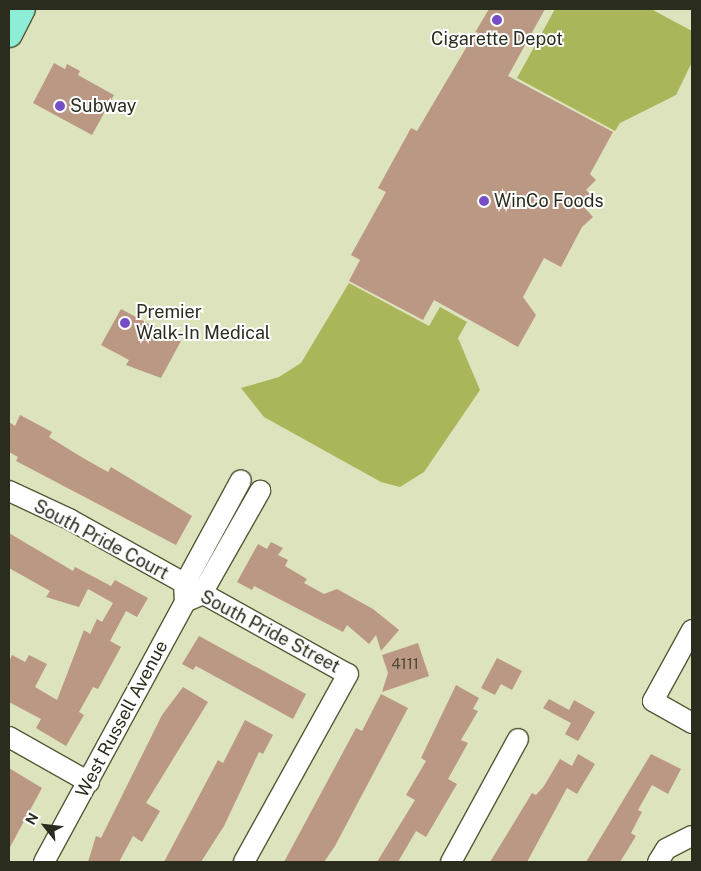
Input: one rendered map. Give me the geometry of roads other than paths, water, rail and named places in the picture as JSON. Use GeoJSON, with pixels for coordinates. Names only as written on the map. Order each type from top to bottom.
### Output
{"type":"FeatureCollection","features":[{"type":"Feature","properties":{"kind":"main road"},"geometry":{"type":"LineString","coordinates":[[9,34],[22,9]]}},
{"type":"Feature","properties":{"kind":"street","name":"West Russell Avenue"},"geometry":{"type":"LineString","coordinates":[[44,862],[191,593],[241,480]]}},
{"type":"Feature","properties":{"kind":"street","name":"West Russell Avenue"},"geometry":{"type":"LineString","coordinates":[[191,593],[260,490]]}},
{"type":"Feature","properties":{"kind":"street","name":"South Pride Court"},"geometry":{"type":"LineString","coordinates":[[9,492],[68,519],[191,593]]}},
{"type":"Feature","properties":{"kind":"street","name":"South Pride Street"},"geometry":{"type":"LineString","coordinates":[[191,593],[348,674],[244,862]]}},
{"type":"Feature","properties":{"kind":"street"},"geometry":{"type":"LineString","coordinates":[[692,630],[654,701],[692,723]]}},
{"type":"Feature","properties":{"kind":"street"},"geometry":{"type":"LineString","coordinates":[[9,737],[89,782]]}},
{"type":"Feature","properties":{"kind":"street"},"geometry":{"type":"LineString","coordinates":[[451,862],[518,739]]}},
{"type":"Feature","properties":{"kind":"street"},"geometry":{"type":"LineString","coordinates":[[658,862],[666,849],[691,836]]}},
{"type":"Feature","properties":{"kind":"place","name":"Cigarette Depot"},"geometry":{"type":"Point","coordinates":[497,20]}},
{"type":"Feature","properties":{"kind":"place","name":"Subway"},"geometry":{"type":"Point","coordinates":[60,106]}},
{"type":"Feature","properties":{"kind":"place","name":"WinCo Foods"},"geometry":{"type":"Point","coordinates":[484,201]}},
{"type":"Feature","properties":{"kind":"place","name":"Premier Walk-In Medical"},"geometry":{"type":"Point","coordinates":[125,323]}}]}
